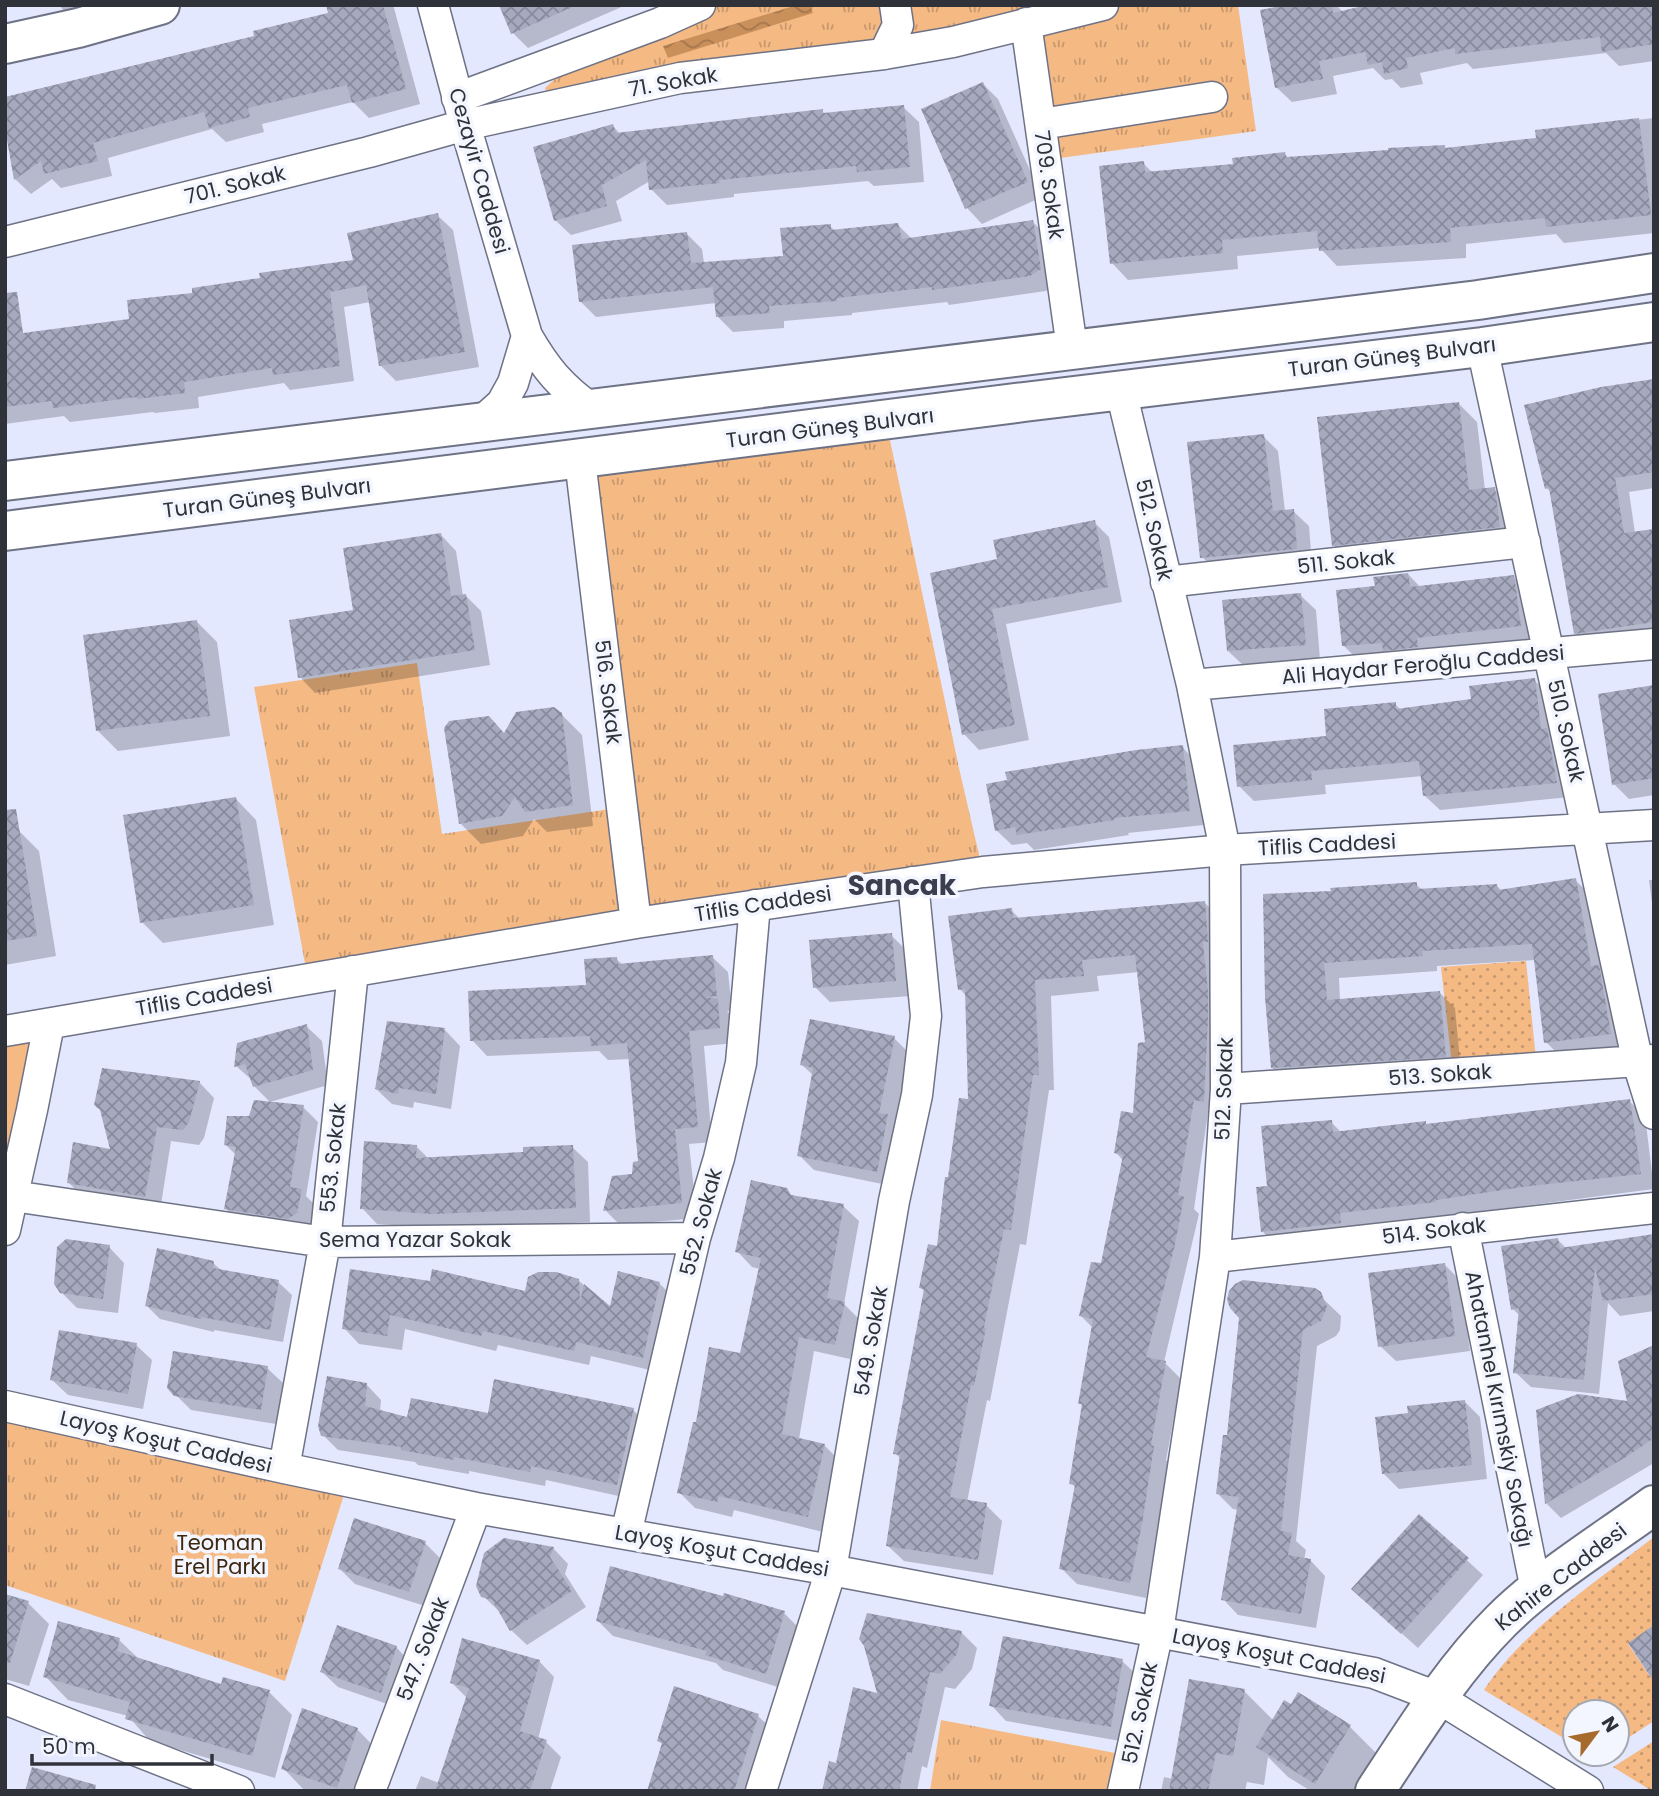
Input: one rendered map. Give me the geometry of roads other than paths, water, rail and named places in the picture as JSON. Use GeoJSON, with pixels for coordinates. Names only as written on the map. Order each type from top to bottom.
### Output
{"type":"FeatureCollection","features":[{"type":"Feature","properties":{"kind":"main road"},"geometry":{"type":"LineString","coordinates":[[5,44],[78,28],[160,5]]}},
{"type":"Feature","properties":{"kind":"main road"},"geometry":{"type":"LineString","coordinates":[[5,481],[1478,300],[1654,273]]}},
{"type":"Feature","properties":{"kind":"main road","name":"Turan Güneş Bulvarı"},"geometry":{"type":"LineString","coordinates":[[5,531],[1482,346],[1654,322]]}},
{"type":"Feature","properties":{"kind":"main road","name":"Kahire Caddesi"},"geometry":{"type":"LineString","coordinates":[[1374,1791],[1437,1697],[1503,1619],[1536,1590],[1654,1505]]}},
{"type":"Feature","properties":{"kind":"street","name":"Cezayir Caddesi"},"geometry":{"type":"LineString","coordinates":[[433,5],[527,336],[558,383],[592,409]]}},
{"type":"Feature","properties":{"kind":"street"},"geometry":{"type":"LineString","coordinates":[[461,111],[700,5]]}},
{"type":"Feature","properties":{"kind":"street"},"geometry":{"type":"LineString","coordinates":[[884,54],[898,25],[895,5]]}},
{"type":"Feature","properties":{"kind":"street","name":"71. Sokak"},"geometry":{"type":"LineString","coordinates":[[461,111],[680,78],[884,54],[953,42],[1104,5]]}},
{"type":"Feature","properties":{"kind":"street","name":"709. Sokak"},"geometry":{"type":"LineString","coordinates":[[1026,23],[1072,348]]}},
{"type":"Feature","properties":{"kind":"street"},"geometry":{"type":"LineString","coordinates":[[1041,124],[1212,97]]}},
{"type":"Feature","properties":{"kind":"street","name":"701. Sokak"},"geometry":{"type":"LineString","coordinates":[[5,242],[369,152],[461,111]]}},
{"type":"Feature","properties":{"kind":"street"},"geometry":{"type":"LineString","coordinates":[[481,422],[502,402],[513,383],[527,336]]}},
{"type":"Feature","properties":{"kind":"street","name":"510. Sokak"},"geometry":{"type":"LineString","coordinates":[[1482,346],[1588,831],[1646,1061],[1654,1114]]}},
{"type":"Feature","properties":{"kind":"street","name":"512. Sokak"},"geometry":{"type":"LineString","coordinates":[[1121,391],[1192,685],[1225,850],[1226,1089],[1215,1257],[1158,1631],[1123,1791]]}},
{"type":"Feature","properties":{"kind":"street","name":"516. Sokak"},"geometry":{"type":"LineString","coordinates":[[580,460],[636,923]]}},
{"type":"Feature","properties":{"kind":"street","name":"511. Sokak"},"geometry":{"type":"LineString","coordinates":[[1166,582],[1525,542]]}},
{"type":"Feature","properties":{"kind":"street","name":"Ali Haydar Feroğlu Caddesi"},"geometry":{"type":"LineString","coordinates":[[1192,685],[1654,644]]}},
{"type":"Feature","properties":{"kind":"street","name":"Tiflis Caddesi"},"geometry":{"type":"LineString","coordinates":[[5,1031],[636,923],[983,873],[1225,850],[1588,831],[1654,825]]}},
{"type":"Feature","properties":{"kind":"street","name":"549. Sokak"},"geometry":{"type":"LineString","coordinates":[[761,1791],[831,1570],[894,1201],[917,1095],[926,1016],[913,882]]}},
{"type":"Feature","properties":{"kind":"street","name":"552. Sokak"},"geometry":{"type":"LineString","coordinates":[[626,1534],[695,1238],[719,1158],[740,1063],[747,1012],[755,905]]}},
{"type":"Feature","properties":{"kind":"street","name":"553. Sokak"},"geometry":{"type":"LineString","coordinates":[[284,1468],[325,1242],[353,971]]}},
{"type":"Feature","properties":{"kind":"street"},"geometry":{"type":"LineString","coordinates":[[5,1230],[48,1024]]}},
{"type":"Feature","properties":{"kind":"street","name":"513. Sokak"},"geometry":{"type":"LineString","coordinates":[[1226,1089],[1646,1061]]}},
{"type":"Feature","properties":{"kind":"street","name":"Sema Yazar Sokak"},"geometry":{"type":"LineString","coordinates":[[13,1196],[325,1242],[695,1238]]}},
{"type":"Feature","properties":{"kind":"street","name":"514. Sokak"},"geometry":{"type":"LineString","coordinates":[[1215,1257],[1654,1208]]}},
{"type":"Feature","properties":{"kind":"street","name":"Ahatanhel Kırımskiy Sokağı"},"geometry":{"type":"LineString","coordinates":[[1463,1228],[1536,1590]]}},
{"type":"Feature","properties":{"kind":"street","name":"Layoş Koşut Caddesi"},"geometry":{"type":"LineString","coordinates":[[5,1406],[476,1508],[831,1570],[1374,1673],[1437,1697],[1588,1791]]}},
{"type":"Feature","properties":{"kind":"street","name":"547. Sokak"},"geometry":{"type":"LineString","coordinates":[[370,1791],[476,1508]]}},
{"type":"Feature","properties":{"kind":"street"},"geometry":{"type":"LineString","coordinates":[[5,1699],[239,1791]]}},
{"type":"Feature","properties":{"kind":"water"},"geometry":{"type":"Polygon","coordinates":[[[797,5],[810,5],[813,13],[668,58],[663,46],[797,5]]]}},
{"type":"Feature","properties":{"kind":"district","name":"Sancak"},"geometry":{"type":"Point","coordinates":[902,885]}},
{"type":"Feature","properties":{"kind":"park label","name":"Teoman Erel Parkı"},"geometry":{"type":"Point","coordinates":[220,1555]}}]}
